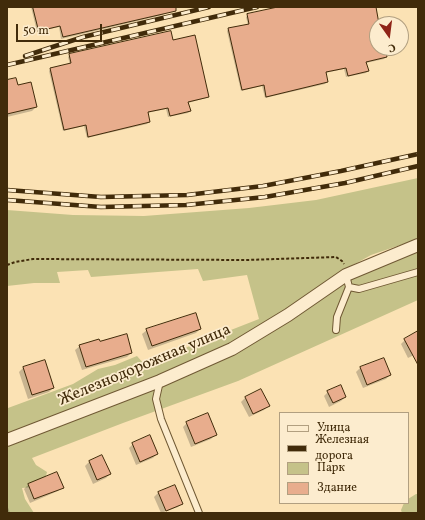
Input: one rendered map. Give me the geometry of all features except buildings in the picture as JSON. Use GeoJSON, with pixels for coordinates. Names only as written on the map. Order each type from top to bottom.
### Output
{"type":"FeatureCollection","features":[{"type":"Feature","properties":{"kind":"street","name":"Железнодорожная улица"},"geometry":{"type":"LineString","coordinates":[[7,440],[160,381],[232,349],[348,281],[418,245]]}},
{"type":"Feature","properties":{"kind":"lane"},"geometry":{"type":"LineString","coordinates":[[336,330],[337,317],[348,281],[359,289],[418,272]]}},
{"type":"Feature","properties":{"kind":"lane"},"geometry":{"type":"LineString","coordinates":[[160,381],[156,399],[161,419],[200,513]]}},
{"type":"Feature","properties":{"kind":"path"},"geometry":{"type":"LineString","coordinates":[[7,265],[33,259],[246,260],[336,257],[342,261],[348,281]]}},
{"type":"Feature","properties":{"kind":"green space"},"geometry":{"type":"Polygon","coordinates":[[[418,178],[418,239],[371,255],[339,273],[346,278],[418,249],[418,300],[238,381],[32,458],[36,465],[47,472],[44,483],[33,487],[22,488],[25,499],[34,513],[7,513],[7,444],[148,380],[7,434],[7,407],[8,408],[73,384],[98,369],[115,365],[137,356],[144,364],[259,319],[247,275],[203,281],[198,269],[91,277],[88,270],[57,272],[60,283],[34,283],[7,286],[7,210],[73,215],[144,216],[249,208],[316,200],[418,178]]]}},
{"type":"Feature","properties":{"kind":"green space"},"geometry":{"type":"Polygon","coordinates":[[[418,494],[418,513],[402,513],[401,510],[404,504],[409,504],[409,498],[418,494]]]}},
{"type":"Feature","properties":{"kind":"railway"},"geometry":{"type":"LineString","coordinates":[[25,56],[83,37],[209,7]]}},
{"type":"Feature","properties":{"kind":"railway"},"geometry":{"type":"LineString","coordinates":[[7,65],[257,7]]}},
{"type":"Feature","properties":{"kind":"railway"},"geometry":{"type":"LineString","coordinates":[[7,190],[101,197],[187,195],[263,186],[418,154]]}},
{"type":"Feature","properties":{"kind":"railway"},"geometry":{"type":"LineString","coordinates":[[7,200],[101,207],[186,205],[265,197],[345,183],[418,166]]}}]}
